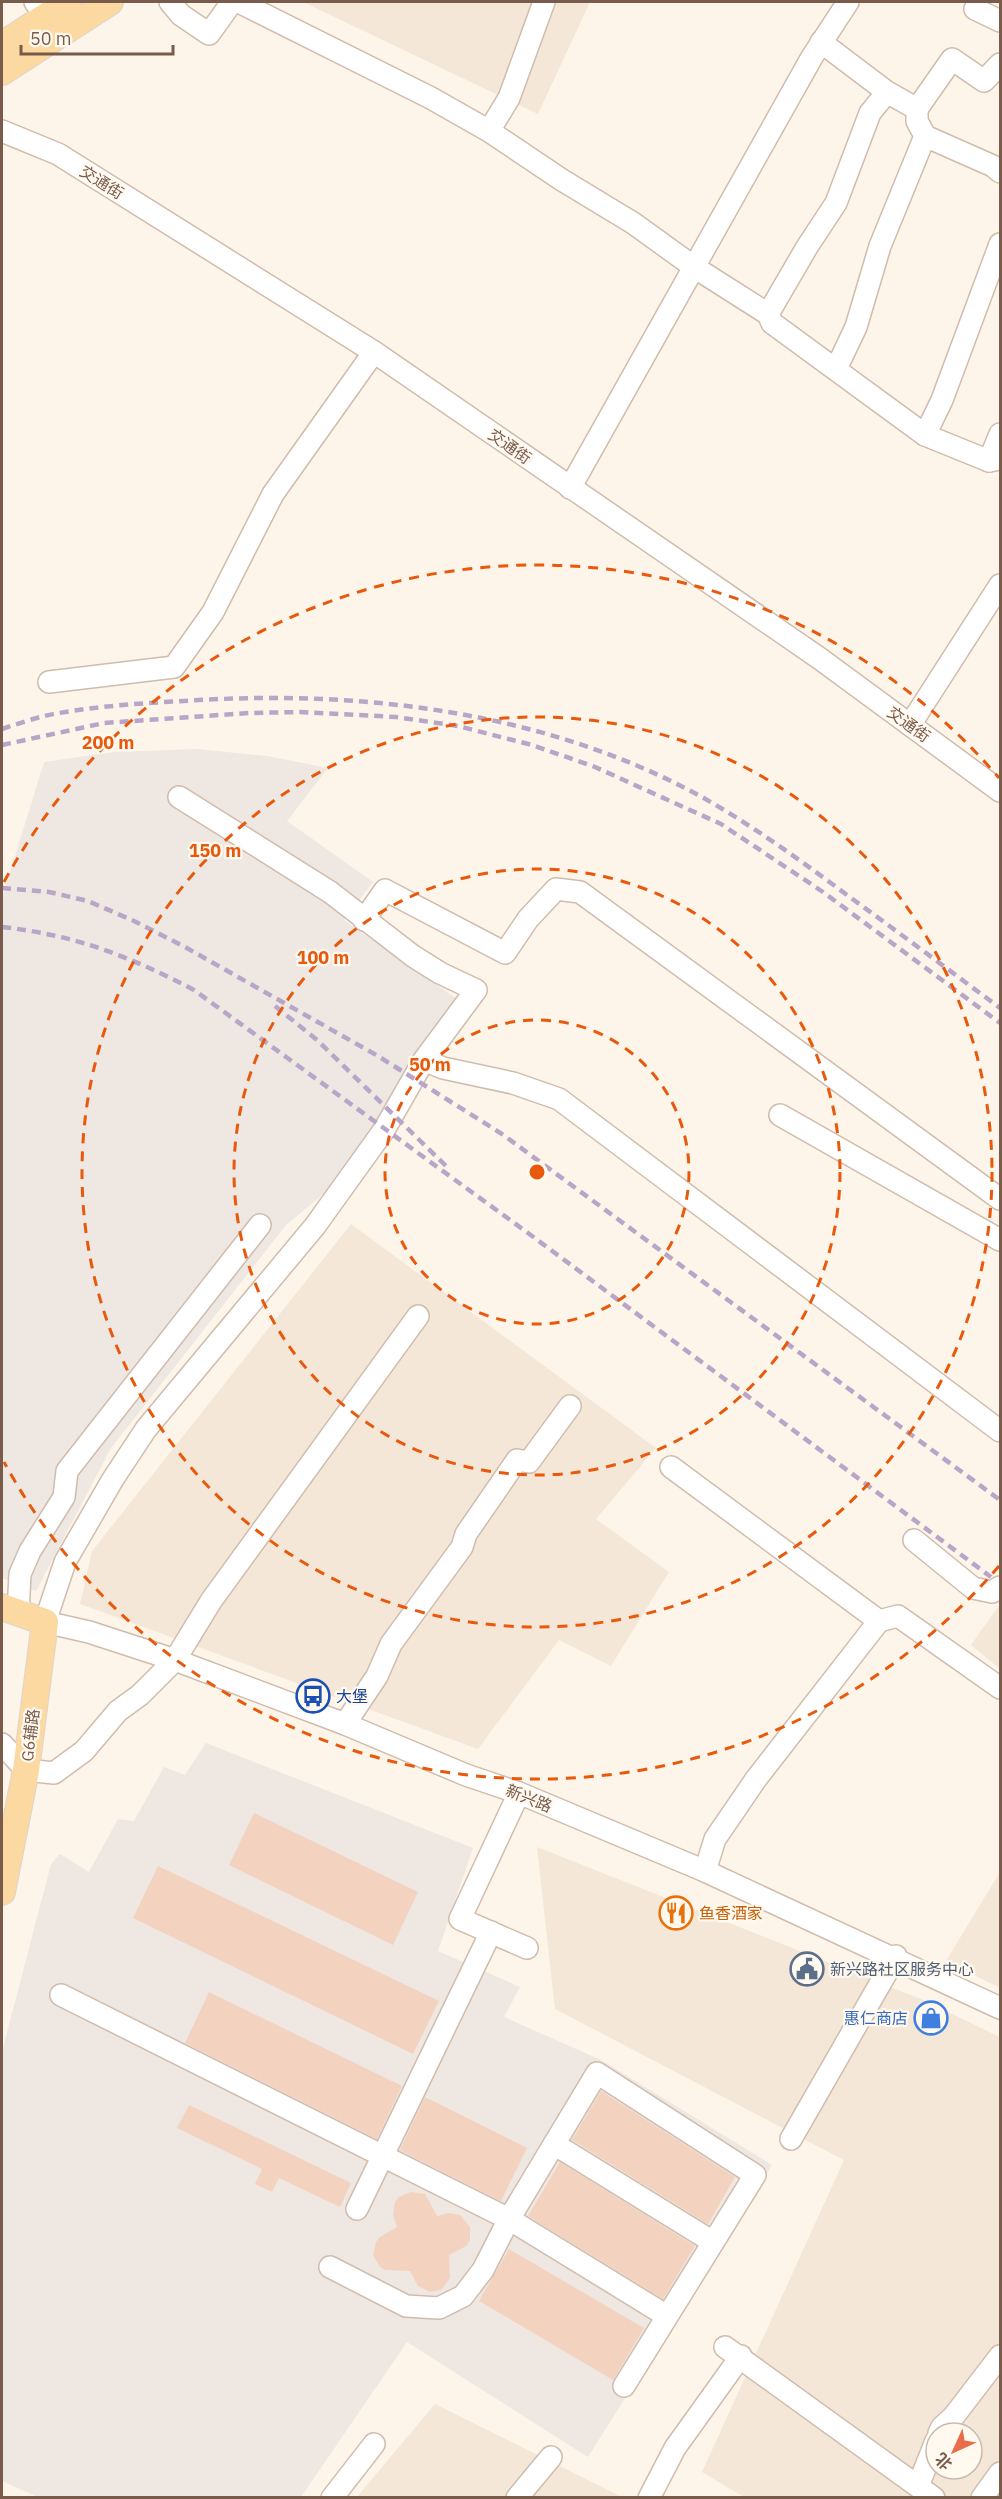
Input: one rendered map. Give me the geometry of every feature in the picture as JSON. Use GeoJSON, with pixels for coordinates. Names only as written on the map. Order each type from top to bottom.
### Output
{"type":"FeatureCollection","features":[{"type":"Feature","properties":{"kind":"main road"},"geometry":{"type":"LineString","coordinates":[[2,45],[40,9],[68,2]]}},
{"type":"Feature","properties":{"kind":"main road"},"geometry":{"type":"LineString","coordinates":[[2,72],[110,2]]}},
{"type":"Feature","properties":{"kind":"main road"},"geometry":{"type":"LineString","coordinates":[[10,1610],[45,1622]]}},
{"type":"Feature","properties":{"kind":"main road","name":"G6辅路"},"geometry":{"type":"LineString","coordinates":[[2,1892],[26,1770],[45,1622]]}},
{"type":"Feature","properties":{"kind":"street"},"geometry":{"type":"LineString","coordinates":[[170,2],[181,15],[209,34],[232,2]]}},
{"type":"Feature","properties":{"kind":"street"},"geometry":{"type":"LineString","coordinates":[[239,2],[431,98],[489,131],[562,180],[633,223],[694,267],[768,314],[772,323],[926,435],[995,460],[1000,434]]}},
{"type":"Feature","properties":{"kind":"street"},"geometry":{"type":"LineString","coordinates":[[489,131],[509,98],[544,2]]}},
{"type":"Feature","properties":{"kind":"street"},"geometry":{"type":"LineString","coordinates":[[570,488],[821,42],[848,2]]}},
{"type":"Feature","properties":{"kind":"street"},"geometry":{"type":"LineString","coordinates":[[975,9],[1000,19]]}},
{"type":"Feature","properties":{"kind":"street"},"geometry":{"type":"LineString","coordinates":[[821,42],[887,92],[917,109]]}},
{"type":"Feature","properties":{"kind":"street"},"geometry":{"type":"LineString","coordinates":[[1000,64],[984,81],[952,59],[917,109],[918,122],[925,136],[993,166],[1000,172]]}},
{"type":"Feature","properties":{"kind":"street"},"geometry":{"type":"LineString","coordinates":[[768,314],[836,203],[870,113],[887,92]]}},
{"type":"Feature","properties":{"kind":"street","name":"交通街"},"geometry":{"type":"LineString","coordinates":[[2,131],[58,154],[374,352],[819,658],[910,725],[997,782]]}},
{"type":"Feature","properties":{"kind":"street"},"geometry":{"type":"LineString","coordinates":[[836,369],[856,327],[880,246],[925,136]]}},
{"type":"Feature","properties":{"kind":"street"},"geometry":{"type":"LineString","coordinates":[[926,435],[942,400],[1000,244]]}},
{"type":"Feature","properties":{"kind":"street"},"geometry":{"type":"LineString","coordinates":[[49,682],[174,667],[213,612],[273,494],[374,352]]}},
{"type":"Feature","properties":{"kind":"street"},"geometry":{"type":"LineString","coordinates":[[910,725],[1000,585]]}},
{"type":"Feature","properties":{"kind":"street"},"geometry":{"type":"LineString","coordinates":[[45,1622],[65,1562],[113,1479],[146,1429],[315,1226],[384,1130],[424,1060],[476,990],[440,973],[413,956],[330,892],[179,797]]}},
{"type":"Feature","properties":{"kind":"street"},"geometry":{"type":"LineString","coordinates":[[364,920],[385,890],[505,953],[528,919],[556,889],[580,892],[1000,1199]]}},
{"type":"Feature","properties":{"kind":"street"},"geometry":{"type":"LineString","coordinates":[[424,1060],[443,1068],[513,1083],[559,1099],[1000,1431]]}},
{"type":"Feature","properties":{"kind":"street"},"geometry":{"type":"LineString","coordinates":[[780,1115],[1000,1240]]}},
{"type":"Feature","properties":{"kind":"street"},"geometry":{"type":"LineString","coordinates":[[10,1610],[20,1574],[30,1551],[64,1497],[67,1471],[260,1225]]}},
{"type":"Feature","properties":{"kind":"street"},"geometry":{"type":"LineString","coordinates":[[2,1744],[26,1770],[54,1773],[84,1751],[112,1717],[140,1695],[175,1660],[211,1601],[418,1316]]}},
{"type":"Feature","properties":{"kind":"street"},"geometry":{"type":"LineString","coordinates":[[345,1724],[377,1676],[391,1644],[462,1547],[466,1534],[517,1460],[529,1462],[570,1406]]}},
{"type":"Feature","properties":{"kind":"street"},"geometry":{"type":"LineString","coordinates":[[671,1467],[879,1621]]}},
{"type":"Feature","properties":{"kind":"street"},"geometry":{"type":"LineString","coordinates":[[914,1540],[973,1588],[992,1592],[1000,1587]]}},
{"type":"Feature","properties":{"kind":"street"},"geometry":{"type":"LineString","coordinates":[[705,1871],[715,1839],[756,1779],[879,1621],[898,1616],[1000,1688]]}},
{"type":"Feature","properties":{"kind":"street","name":"新兴路"},"geometry":{"type":"LineString","coordinates":[[45,1622],[89,1632],[175,1660],[345,1724],[466,1775],[519,1793],[705,1871],[1000,2008]]}},
{"type":"Feature","properties":{"kind":"street"},"geometry":{"type":"LineString","coordinates":[[519,1793],[460,1918],[527,1948]]}},
{"type":"Feature","properties":{"kind":"street"},"geometry":{"type":"LineString","coordinates":[[357,2209],[381,2155],[457,1999],[471,1977],[491,1932]]}},
{"type":"Feature","properties":{"kind":"street"},"geometry":{"type":"LineString","coordinates":[[791,2139],[896,1956]]}},
{"type":"Feature","properties":{"kind":"street"},"geometry":{"type":"LineString","coordinates":[[61,1995],[509,2219],[667,2316]]}},
{"type":"Feature","properties":{"kind":"street"},"geometry":{"type":"LineString","coordinates":[[330,2267],[406,2306],[438,2308],[453,2302],[472,2286],[483,2270],[509,2219],[597,2073],[755,2175],[624,2386]]}},
{"type":"Feature","properties":{"kind":"street"},"geometry":{"type":"LineString","coordinates":[[554,2144],[713,2242]]}},
{"type":"Feature","properties":{"kind":"street"},"geometry":{"type":"LineString","coordinates":[[649,2498],[675,2448],[733,2352],[926,2492]]}},
{"type":"Feature","properties":{"kind":"street"},"geometry":{"type":"LineString","coordinates":[[949,2421],[1000,2356]]}},
{"type":"Feature","properties":{"kind":"street"},"geometry":{"type":"LineString","coordinates":[[333,2498],[374,2444]]}},
{"type":"Feature","properties":{"kind":"street"},"geometry":{"type":"LineString","coordinates":[[517,2498],[551,2457]]}},
{"type":"Feature","properties":{"kind":"street"},"geometry":{"type":"LineString","coordinates":[[982,2498],[1000,2473]]}},
{"type":"Feature","properties":{"kind":"shaded area"},"geometry":{"type":"Polygon","coordinates":[[[303,2],[590,2],[538,114],[303,2]]]}},
{"type":"Feature","properties":{"kind":"shaded area"},"geometry":{"type":"Polygon","coordinates":[[[197,749],[267,756],[328,768],[287,821],[373,882],[344,920],[461,1002],[331,1188],[286,1225],[111,1448],[36,1591],[2,1578],[2,899],[44,762],[114,752],[197,749]]]}},
{"type":"Feature","properties":{"kind":"shaded area"},"geometry":{"type":"Polygon","coordinates":[[[351,1224],[656,1448],[596,1519],[669,1572],[611,1666],[559,1640],[478,1749],[80,1604],[92,1551],[351,1224]]]}},
{"type":"Feature","properties":{"kind":"shaded area"},"geometry":{"type":"Polygon","coordinates":[[[1000,1604],[1000,1669],[971,1645],[1000,1604]]]}},
{"type":"Feature","properties":{"kind":"shaded area"},"geometry":{"type":"Polygon","coordinates":[[[206,1743],[473,1848],[438,1951],[520,1987],[504,2017],[601,2060],[772,2165],[588,2457],[407,2342],[301,2497],[38,2497],[2,2481],[2,2052],[51,1864],[60,1854],[89,1872],[118,1819],[134,1821],[164,1767],[185,1775],[206,1743]]]}},
{"type":"Feature","properties":{"kind":"shaded area"},"geometry":{"type":"Polygon","coordinates":[[[537,1847],[921,1999],[1000,2037],[1000,2497],[744,2497],[702,2472],[844,2160],[555,2009],[537,1847]]]}},
{"type":"Feature","properties":{"kind":"shaded area"},"geometry":{"type":"Polygon","coordinates":[[[1000,1872],[1000,1988],[946,1961],[1000,1872]]]}},
{"type":"Feature","properties":{"kind":"shaded area"},"geometry":{"type":"Polygon","coordinates":[[[435,2404],[622,2497],[356,2498],[435,2404]]]}},
{"type":"Feature","properties":{"kind":"building"},"geometry":{"type":"Polygon","coordinates":[[[254,1813],[418,1892],[393,1945],[229,1865],[254,1813]]]}},
{"type":"Feature","properties":{"kind":"building"},"geometry":{"type":"Polygon","coordinates":[[[158,1866],[439,2001],[413,2054],[133,1918],[158,1866]]]}},
{"type":"Feature","properties":{"kind":"building"},"geometry":{"type":"Polygon","coordinates":[[[209,1992],[402,2086],[377,2139],[185,2043],[209,1992]]]}},
{"type":"Feature","properties":{"kind":"building"},"geometry":{"type":"Polygon","coordinates":[[[601,2091],[735,2177],[708,2224],[572,2140],[601,2091]]]}},
{"type":"Feature","properties":{"kind":"building"},"geometry":{"type":"Polygon","coordinates":[[[425,2097],[527,2148],[501,2201],[400,2150],[425,2097]]]}},
{"type":"Feature","properties":{"kind":"building"},"geometry":{"type":"Polygon","coordinates":[[[189,2105],[351,2183],[340,2207],[279,2178],[272,2192],[255,2184],[262,2169],[177,2128],[189,2105]]]}},
{"type":"Feature","properties":{"kind":"building"},"geometry":{"type":"Polygon","coordinates":[[[560,2162],[695,2246],[663,2299],[528,2216],[560,2162]]]}},
{"type":"Feature","properties":{"kind":"building"},"geometry":{"type":"Polygon","coordinates":[[[411,2192],[425,2194],[437,2216],[449,2213],[460,2215],[470,2227],[470,2240],[466,2246],[449,2255],[450,2278],[442,2289],[436,2291],[430,2292],[418,2286],[410,2271],[385,2270],[380,2267],[373,2255],[376,2242],[380,2237],[397,2227],[393,2215],[395,2202],[399,2197],[411,2192]]]}},
{"type":"Feature","properties":{"kind":"building"},"geometry":{"type":"Polygon","coordinates":[[[509,2249],[644,2328],[613,2380],[479,2301],[509,2249]]]}},
{"type":"Feature","properties":{"kind":"railway"},"geometry":{"type":"LineString","coordinates":[[2,729],[45,716],[90,708],[250,698],[384,703],[450,712],[516,726],[580,744],[642,768],[702,797],[794,856],[1000,1008]]}},
{"type":"Feature","properties":{"kind":"railway"},"geometry":{"type":"LineString","coordinates":[[2,745],[104,723],[249,713],[300,712],[396,717],[458,726],[532,745],[595,767],[721,824],[823,892],[1000,1023]]}},
{"type":"Feature","properties":{"kind":"railway"},"geometry":{"type":"LineString","coordinates":[[2,888],[49,892],[88,901],[134,921],[185,947],[378,1056],[502,1134],[1000,1500]]}},
{"type":"Feature","properties":{"kind":"railway"},"geometry":{"type":"LineString","coordinates":[[2,927],[78,941],[124,957],[194,990],[528,1233],[991,1577]]}},
{"type":"Feature","properties":{"kind":"railway"},"geometry":{"type":"LineString","coordinates":[[275,1006],[317,1040],[446,1166]]}},
{"type":"Feature","properties":{"kind":"place","name":"大堡"},"geometry":{"type":"Point","coordinates":[313,1696]}},
{"type":"Feature","properties":{"kind":"place","name":"鱼香酒家"},"geometry":{"type":"Point","coordinates":[676,1913]}},
{"type":"Feature","properties":{"kind":"place","name":"新兴路社区服务中心"},"geometry":{"type":"Point","coordinates":[807,1969]}},
{"type":"Feature","properties":{"kind":"place","name":"惠仁商店"},"geometry":{"type":"Point","coordinates":[931,2018]}}]}
